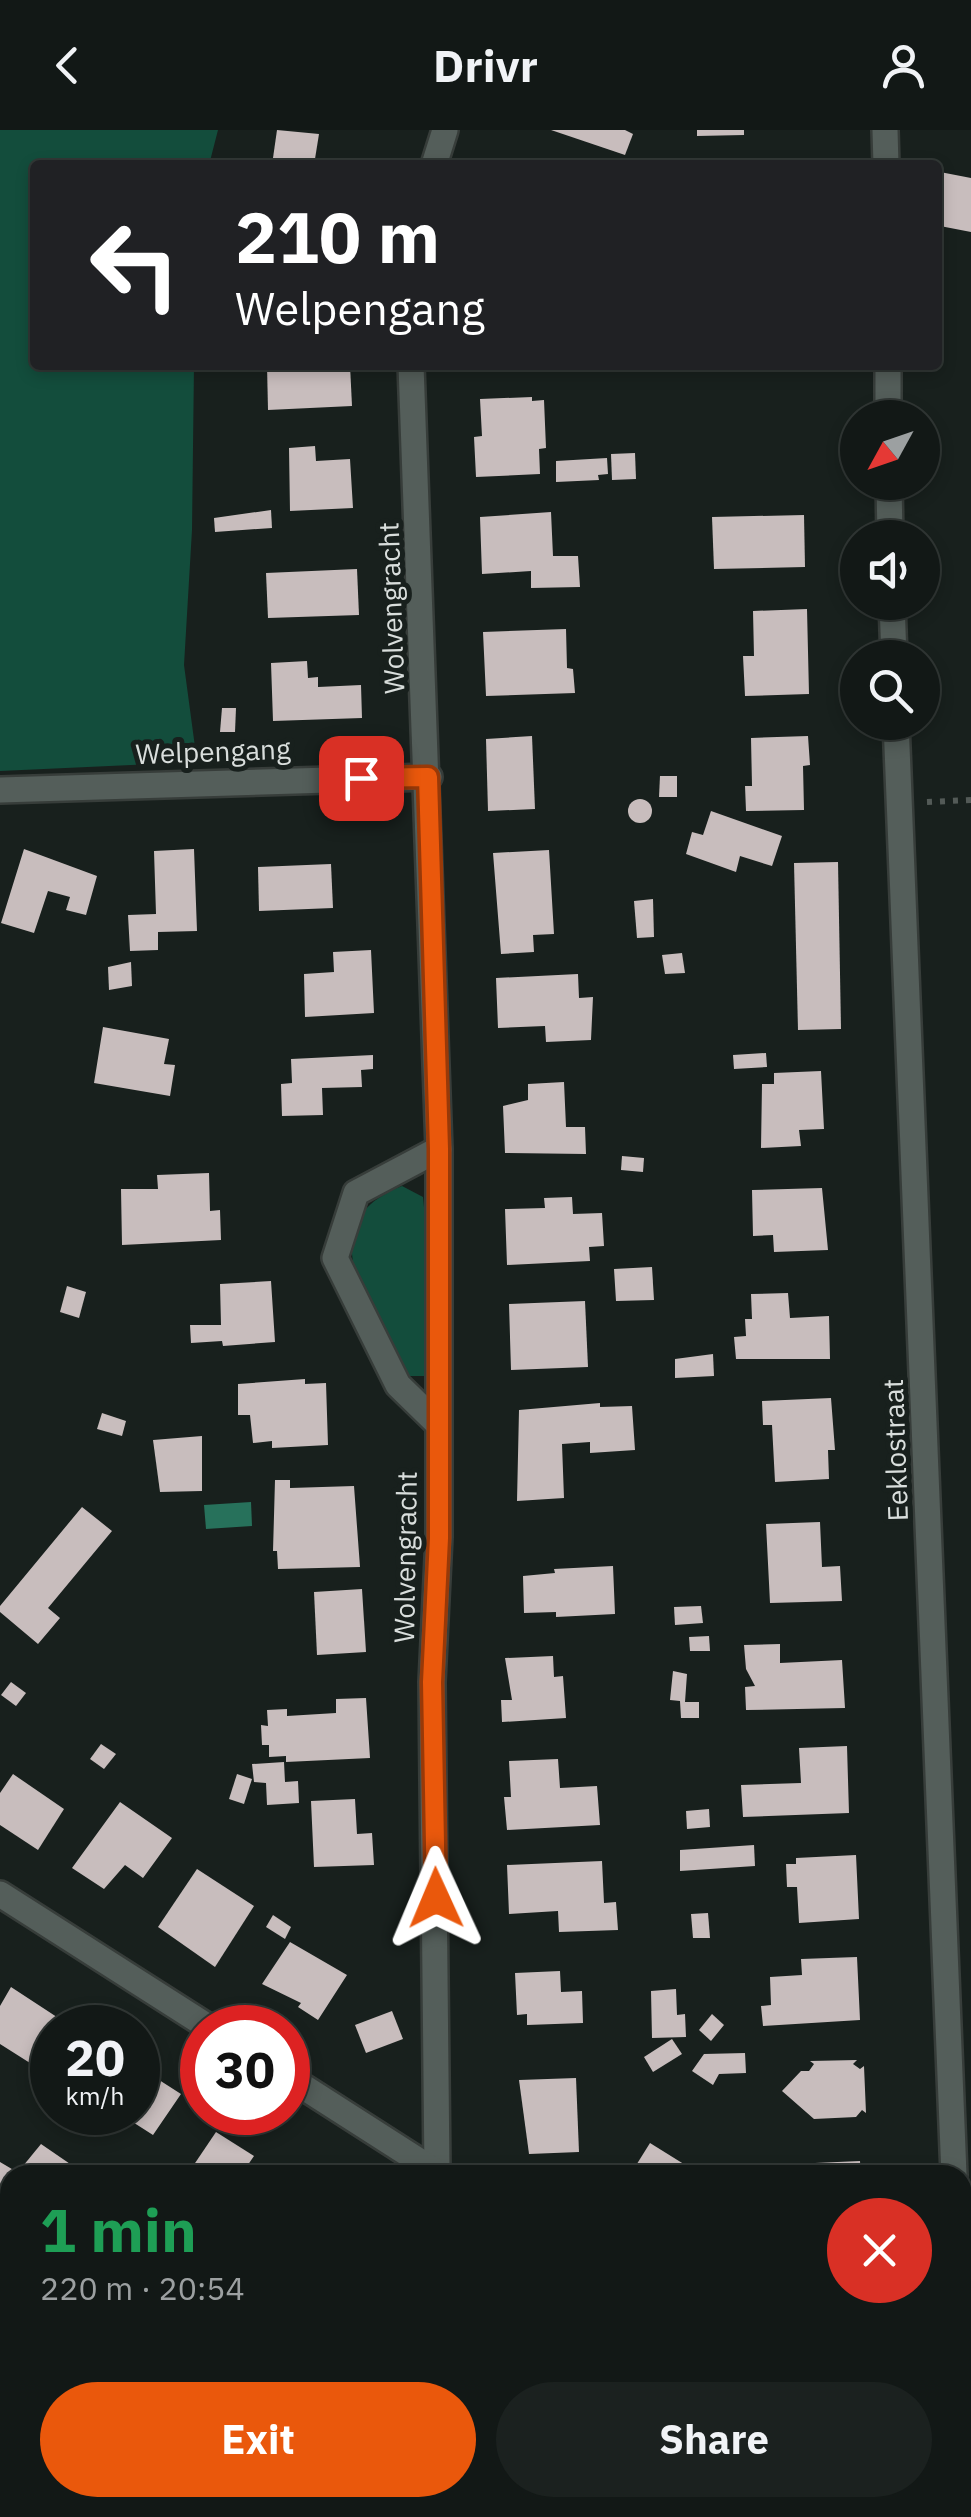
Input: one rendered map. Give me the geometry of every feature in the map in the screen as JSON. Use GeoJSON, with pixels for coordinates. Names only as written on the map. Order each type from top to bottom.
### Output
{"type":"FeatureCollection","features":[{"type":"Feature","properties":{"kind":"street"},"geometry":{"type":"LineString","coordinates":[[435,160],[444,130]]}},
{"type":"Feature","properties":{"kind":"street"},"geometry":{"type":"LineString","coordinates":[[885,130],[886,160]]}},
{"type":"Feature","properties":{"kind":"street","name":"Wolvengracht"},"geometry":{"type":"LineString","coordinates":[[411,370],[439,1149],[439,1538],[432,1682],[439,2165]]}},
{"type":"Feature","properties":{"kind":"street"},"geometry":{"type":"LineString","coordinates":[[888,370],[888,400]]}},
{"type":"Feature","properties":{"kind":"street","name":"Eeklostraat"},"geometry":{"type":"LineString","coordinates":[[897,740],[954,2165]]}},
{"type":"Feature","properties":{"kind":"street","name":"Welpengang"},"geometry":{"type":"LineString","coordinates":[[0,790],[428,777]]}},
{"type":"Feature","properties":{"kind":"street"},"geometry":{"type":"LineString","coordinates":[[437,1423],[398,1385],[335,1258],[356,1193],[439,1149]]}},
{"type":"Feature","properties":{"kind":"street"},"geometry":{"type":"LineString","coordinates":[[0,1894],[180,2009]]}},
{"type":"Feature","properties":{"kind":"street"},"geometry":{"type":"LineString","coordinates":[[310,2091],[425,2165]]}},
{"type":"Feature","properties":{"kind":"path"},"geometry":{"type":"LineString","coordinates":[[899,803],[971,800]]}},
{"type":"Feature","properties":{"kind":"shaded area"},"geometry":{"type":"Polygon","coordinates":[[[0,130],[218,130],[210,160],[30,160],[30,370],[194,370],[192,530],[184,665],[197,762],[0,771],[0,130]]]}},
{"type":"Feature","properties":{"kind":"shaded area"},"geometry":{"type":"Polygon","coordinates":[[[402,1186],[423,1197],[431,1279],[429,1376],[405,1376],[355,1271],[352,1246],[357,1223],[373,1202],[402,1186]]]}},
{"type":"Feature","properties":{"kind":"shaded area"},"geometry":{"type":"Polygon","coordinates":[[[251,1502],[252,1526],[206,1529],[204,1505],[251,1502]]]}},
{"type":"Feature","properties":{"kind":"building"},"geometry":{"type":"Polygon","coordinates":[[[277,130],[319,134],[315,160],[273,160],[277,130]]]}},
{"type":"Feature","properties":{"kind":"building"},"geometry":{"type":"Polygon","coordinates":[[[551,130],[625,130],[633,134],[625,155],[551,130]]]}},
{"type":"Feature","properties":{"kind":"building"},"geometry":{"type":"Polygon","coordinates":[[[697,130],[744,130],[744,135],[697,136],[697,130]]]}},
{"type":"Feature","properties":{"kind":"building"},"geometry":{"type":"Polygon","coordinates":[[[942,172],[971,178],[971,232],[942,226],[942,172]]]}},
{"type":"Feature","properties":{"kind":"building"},"geometry":{"type":"Polygon","coordinates":[[[267,370],[350,370],[352,406],[268,410],[267,370]]]}},
{"type":"Feature","properties":{"kind":"building"},"geometry":{"type":"Polygon","coordinates":[[[532,397],[532,401],[544,400],[546,448],[539,449],[540,474],[476,477],[474,437],[482,436],[480,399],[532,397]]]}},
{"type":"Feature","properties":{"kind":"building"},"geometry":{"type":"Polygon","coordinates":[[[315,446],[316,461],[350,459],[353,508],[290,511],[289,448],[315,446]]]}},
{"type":"Feature","properties":{"kind":"building"},"geometry":{"type":"Polygon","coordinates":[[[635,453],[636,479],[612,480],[611,454],[635,453]]]}},
{"type":"Feature","properties":{"kind":"building"},"geometry":{"type":"Polygon","coordinates":[[[607,458],[608,474],[598,475],[599,480],[556,482],[556,461],[607,458]]]}},
{"type":"Feature","properties":{"kind":"building"},"geometry":{"type":"Polygon","coordinates":[[[271,510],[272,528],[215,532],[214,518],[271,510]]]}},
{"type":"Feature","properties":{"kind":"building"},"geometry":{"type":"Polygon","coordinates":[[[551,512],[553,556],[578,556],[580,587],[531,588],[531,571],[482,574],[480,517],[551,512]]]}},
{"type":"Feature","properties":{"kind":"building"},"geometry":{"type":"Polygon","coordinates":[[[804,515],[805,567],[714,569],[712,517],[804,515]]]}},
{"type":"Feature","properties":{"kind":"building"},"geometry":{"type":"Polygon","coordinates":[[[357,569],[359,615],[268,618],[266,573],[357,569]]]}},
{"type":"Feature","properties":{"kind":"building"},"geometry":{"type":"Polygon","coordinates":[[[807,609],[809,694],[745,696],[743,656],[754,656],[753,611],[807,609]]]}},
{"type":"Feature","properties":{"kind":"building"},"geometry":{"type":"Polygon","coordinates":[[[566,629],[567,668],[573,669],[575,693],[486,696],[483,632],[566,629]]]}},
{"type":"Feature","properties":{"kind":"building"},"geometry":{"type":"Polygon","coordinates":[[[307,661],[308,678],[318,677],[318,687],[361,685],[362,718],[273,721],[271,663],[307,661]]]}},
{"type":"Feature","properties":{"kind":"building"},"geometry":{"type":"Polygon","coordinates":[[[222,708],[236,708],[235,732],[220,732],[222,708]]]}},
{"type":"Feature","properties":{"kind":"building"},"geometry":{"type":"Polygon","coordinates":[[[532,736],[535,809],[488,811],[486,739],[532,736]]]}},
{"type":"Feature","properties":{"kind":"building"},"geometry":{"type":"Polygon","coordinates":[[[808,736],[810,765],[803,766],[804,810],[746,811],[745,786],[752,786],[751,738],[808,736]]]}},
{"type":"Feature","properties":{"kind":"building"},"geometry":{"type":"Polygon","coordinates":[[[660,776],[677,776],[677,797],[659,797],[660,776]]]}},
{"type":"Feature","properties":{"kind":"building"},"geometry":{"type":"Polygon","coordinates":[[[640,799],[649,802],[649,820],[640,823],[631,820],[628,811],[631,802],[640,799]]]}},
{"type":"Feature","properties":{"kind":"building"},"geometry":{"type":"Polygon","coordinates":[[[711,811],[782,836],[772,866],[740,856],[736,872],[686,854],[692,832],[703,835],[711,811]]]}},
{"type":"Feature","properties":{"kind":"building"},"geometry":{"type":"Polygon","coordinates":[[[24,849],[97,876],[86,915],[66,910],[70,897],[48,891],[34,933],[1,923],[24,849]]]}},
{"type":"Feature","properties":{"kind":"building"},"geometry":{"type":"Polygon","coordinates":[[[194,849],[197,931],[158,932],[158,950],[130,951],[128,915],[156,914],[154,851],[194,849]]]}},
{"type":"Feature","properties":{"kind":"building"},"geometry":{"type":"Polygon","coordinates":[[[549,850],[554,934],[533,935],[534,952],[501,954],[493,853],[549,850]]]}},
{"type":"Feature","properties":{"kind":"building"},"geometry":{"type":"Polygon","coordinates":[[[838,862],[841,1029],[798,1030],[794,863],[838,862]]]}},
{"type":"Feature","properties":{"kind":"building"},"geometry":{"type":"Polygon","coordinates":[[[331,864],[333,908],[259,911],[258,867],[331,864]]]}},
{"type":"Feature","properties":{"kind":"building"},"geometry":{"type":"Polygon","coordinates":[[[653,899],[654,937],[637,938],[634,901],[653,899]]]}},
{"type":"Feature","properties":{"kind":"building"},"geometry":{"type":"Polygon","coordinates":[[[371,950],[374,1013],[305,1017],[304,974],[334,972],[333,952],[371,950]]]}},
{"type":"Feature","properties":{"kind":"building"},"geometry":{"type":"Polygon","coordinates":[[[682,953],[685,973],[665,974],[662,955],[682,953]]]}},
{"type":"Feature","properties":{"kind":"building"},"geometry":{"type":"Polygon","coordinates":[[[131,962],[132,986],[109,990],[108,967],[131,962]]]}},
{"type":"Feature","properties":{"kind":"building"},"geometry":{"type":"Polygon","coordinates":[[[578,974],[579,998],[593,997],[591,1040],[546,1042],[545,1026],[498,1028],[496,978],[578,974]]]}},
{"type":"Feature","properties":{"kind":"building"},"geometry":{"type":"Polygon","coordinates":[[[103,1027],[169,1039],[164,1064],[175,1065],[170,1096],[94,1083],[103,1027]]]}},
{"type":"Feature","properties":{"kind":"building"},"geometry":{"type":"Polygon","coordinates":[[[766,1053],[767,1067],[734,1069],[733,1055],[766,1053]]]}},
{"type":"Feature","properties":{"kind":"building"},"geometry":{"type":"Polygon","coordinates":[[[373,1055],[373,1069],[361,1070],[362,1087],[322,1088],[323,1115],[282,1116],[281,1084],[292,1083],[291,1059],[373,1055]]]}},
{"type":"Feature","properties":{"kind":"building"},"geometry":{"type":"Polygon","coordinates":[[[821,1071],[824,1129],[799,1130],[801,1146],[761,1148],[762,1084],[774,1084],[774,1073],[821,1071]]]}},
{"type":"Feature","properties":{"kind":"building"},"geometry":{"type":"Polygon","coordinates":[[[564,1082],[566,1127],[585,1127],[586,1154],[505,1153],[503,1106],[528,1100],[528,1084],[564,1082]]]}},
{"type":"Feature","properties":{"kind":"building"},"geometry":{"type":"Polygon","coordinates":[[[622,1156],[644,1158],[643,1172],[621,1170],[622,1156]]]}},
{"type":"Feature","properties":{"kind":"building"},"geometry":{"type":"Polygon","coordinates":[[[209,1173],[210,1211],[220,1210],[221,1240],[122,1245],[121,1189],[158,1189],[157,1175],[209,1173]]]}},
{"type":"Feature","properties":{"kind":"building"},"geometry":{"type":"Polygon","coordinates":[[[822,1188],[828,1250],[774,1252],[773,1235],[753,1236],[752,1190],[822,1188]]]}},
{"type":"Feature","properties":{"kind":"building"},"geometry":{"type":"Polygon","coordinates":[[[572,1197],[573,1214],[602,1213],[604,1246],[589,1247],[590,1261],[507,1265],[505,1209],[545,1208],[544,1198],[572,1197]]]}},
{"type":"Feature","properties":{"kind":"building"},"geometry":{"type":"Polygon","coordinates":[[[652,1267],[654,1300],[616,1301],[614,1269],[652,1267]]]}},
{"type":"Feature","properties":{"kind":"building"},"geometry":{"type":"Polygon","coordinates":[[[271,1281],[275,1342],[223,1346],[222,1341],[191,1343],[190,1325],[221,1325],[220,1284],[271,1281]]]}},
{"type":"Feature","properties":{"kind":"building"},"geometry":{"type":"Polygon","coordinates":[[[67,1286],[86,1292],[79,1318],[60,1312],[67,1286]]]}},
{"type":"Feature","properties":{"kind":"building"},"geometry":{"type":"Polygon","coordinates":[[[788,1293],[790,1318],[829,1316],[830,1359],[736,1359],[734,1337],[746,1336],[745,1319],[752,1319],[751,1294],[788,1293]]]}},
{"type":"Feature","properties":{"kind":"building"},"geometry":{"type":"Polygon","coordinates":[[[585,1301],[588,1367],[511,1370],[509,1304],[585,1301]]]}},
{"type":"Feature","properties":{"kind":"building"},"geometry":{"type":"Polygon","coordinates":[[[713,1354],[714,1376],[675,1378],[675,1359],[713,1354]]]}},
{"type":"Feature","properties":{"kind":"building"},"geometry":{"type":"Polygon","coordinates":[[[305,1379],[305,1384],[326,1383],[328,1445],[272,1448],[272,1441],[253,1443],[250,1415],[238,1415],[238,1384],[305,1379]]]}},
{"type":"Feature","properties":{"kind":"building"},"geometry":{"type":"Polygon","coordinates":[[[831,1398],[835,1450],[828,1450],[829,1479],[775,1482],[772,1425],[763,1425],[762,1401],[831,1398]]]}},
{"type":"Feature","properties":{"kind":"building"},"geometry":{"type":"Polygon","coordinates":[[[600,1403],[600,1407],[632,1406],[635,1450],[590,1453],[590,1442],[562,1444],[564,1498],[517,1501],[519,1410],[600,1403]]]}},
{"type":"Feature","properties":{"kind":"building"},"geometry":{"type":"Polygon","coordinates":[[[102,1413],[126,1421],[122,1436],[97,1429],[102,1413]]]}},
{"type":"Feature","properties":{"kind":"building"},"geometry":{"type":"Polygon","coordinates":[[[202,1436],[202,1491],[160,1492],[153,1440],[202,1436]]]}},
{"type":"Feature","properties":{"kind":"building"},"geometry":{"type":"Polygon","coordinates":[[[275,1480],[290,1480],[290,1488],[354,1486],[360,1567],[278,1569],[277,1551],[273,1551],[275,1480]]]}},
{"type":"Feature","properties":{"kind":"building"},"geometry":{"type":"Polygon","coordinates":[[[82,1507],[112,1531],[48,1608],[60,1618],[38,1644],[0,1612],[0,1606],[82,1507]]]}},
{"type":"Feature","properties":{"kind":"building"},"geometry":{"type":"Polygon","coordinates":[[[820,1522],[822,1567],[840,1566],[842,1601],[770,1603],[766,1524],[820,1522]]]}},
{"type":"Feature","properties":{"kind":"building"},"geometry":{"type":"Polygon","coordinates":[[[613,1566],[615,1614],[556,1617],[556,1612],[524,1613],[523,1576],[555,1573],[554,1569],[613,1566]]]}},
{"type":"Feature","properties":{"kind":"building"},"geometry":{"type":"Polygon","coordinates":[[[362,1589],[366,1652],[317,1655],[314,1592],[362,1589]]]}},
{"type":"Feature","properties":{"kind":"building"},"geometry":{"type":"Polygon","coordinates":[[[701,1606],[703,1623],[675,1625],[674,1607],[701,1606]]]}},
{"type":"Feature","properties":{"kind":"building"},"geometry":{"type":"Polygon","coordinates":[[[709,1636],[710,1651],[690,1651],[689,1637],[709,1636]]]}},
{"type":"Feature","properties":{"kind":"building"},"geometry":{"type":"Polygon","coordinates":[[[780,1644],[780,1663],[842,1660],[845,1708],[746,1710],[745,1687],[755,1686],[746,1669],[744,1645],[780,1644]]]}},
{"type":"Feature","properties":{"kind":"building"},"geometry":{"type":"Polygon","coordinates":[[[553,1656],[554,1677],[563,1676],[566,1718],[502,1722],[501,1700],[512,1700],[505,1658],[553,1656]]]}},
{"type":"Feature","properties":{"kind":"building"},"geometry":{"type":"Polygon","coordinates":[[[673,1671],[687,1674],[685,1702],[699,1702],[699,1718],[681,1718],[680,1701],[670,1700],[673,1671]]]}},
{"type":"Feature","properties":{"kind":"building"},"geometry":{"type":"Polygon","coordinates":[[[11,1682],[26,1693],[16,1706],[1,1695],[11,1682]]]}},
{"type":"Feature","properties":{"kind":"building"},"geometry":{"type":"Polygon","coordinates":[[[366,1698],[370,1758],[286,1762],[286,1756],[269,1757],[269,1745],[262,1745],[261,1725],[268,1726],[267,1710],[287,1709],[287,1716],[336,1713],[336,1699],[366,1698]]]}},
{"type":"Feature","properties":{"kind":"building"},"geometry":{"type":"Polygon","coordinates":[[[101,1744],[116,1754],[104,1769],[90,1759],[101,1744]]]}},
{"type":"Feature","properties":{"kind":"building"},"geometry":{"type":"Polygon","coordinates":[[[847,1746],[849,1813],[743,1817],[741,1785],[801,1783],[799,1748],[847,1746]]]}},
{"type":"Feature","properties":{"kind":"building"},"geometry":{"type":"Polygon","coordinates":[[[558,1759],[560,1788],[597,1786],[600,1825],[507,1830],[504,1797],[511,1797],[509,1761],[558,1759]]]}},
{"type":"Feature","properties":{"kind":"building"},"geometry":{"type":"Polygon","coordinates":[[[284,1762],[285,1782],[298,1781],[299,1803],[267,1805],[266,1783],[254,1782],[252,1764],[284,1762]]]}},
{"type":"Feature","properties":{"kind":"building"},"geometry":{"type":"Polygon","coordinates":[[[13,1774],[64,1809],[38,1850],[0,1825],[0,1793],[13,1774]]]}},
{"type":"Feature","properties":{"kind":"building"},"geometry":{"type":"Polygon","coordinates":[[[237,1774],[252,1779],[244,1804],[229,1799],[237,1774]]]}},
{"type":"Feature","properties":{"kind":"building"},"geometry":{"type":"Polygon","coordinates":[[[355,1799],[357,1834],[372,1833],[374,1865],[314,1867],[311,1801],[355,1799]]]}},
{"type":"Feature","properties":{"kind":"building"},"geometry":{"type":"Polygon","coordinates":[[[120,1802],[172,1838],[143,1878],[125,1865],[104,1889],[72,1868],[120,1802]]]}},
{"type":"Feature","properties":{"kind":"building"},"geometry":{"type":"Polygon","coordinates":[[[709,1809],[710,1827],[687,1829],[686,1811],[709,1809]]]}},
{"type":"Feature","properties":{"kind":"building"},"geometry":{"type":"Polygon","coordinates":[[[754,1845],[755,1866],[680,1871],[680,1850],[754,1845]]]}},
{"type":"Feature","properties":{"kind":"building"},"geometry":{"type":"Polygon","coordinates":[[[856,1855],[859,1919],[799,1923],[797,1887],[787,1887],[786,1864],[796,1864],[796,1858],[856,1855]]]}},
{"type":"Feature","properties":{"kind":"building"},"geometry":{"type":"Polygon","coordinates":[[[602,1861],[604,1903],[616,1902],[618,1930],[559,1932],[558,1911],[509,1914],[507,1865],[602,1861]]]}},
{"type":"Feature","properties":{"kind":"building"},"geometry":{"type":"Polygon","coordinates":[[[197,1869],[254,1906],[215,1967],[158,1927],[197,1869]]]}},
{"type":"Feature","properties":{"kind":"building"},"geometry":{"type":"Polygon","coordinates":[[[708,1913],[710,1938],[693,1938],[691,1914],[708,1913]]]}},
{"type":"Feature","properties":{"kind":"building"},"geometry":{"type":"Polygon","coordinates":[[[273,1915],[291,1927],[285,1939],[266,1927],[273,1915]]]}},
{"type":"Feature","properties":{"kind":"building"},"geometry":{"type":"Polygon","coordinates":[[[290,1942],[347,1975],[318,2020],[310,2015],[310,2005],[300,2005],[262,1984],[290,1942]]]}},
{"type":"Feature","properties":{"kind":"building"},"geometry":{"type":"Polygon","coordinates":[[[857,1957],[860,2020],[763,2026],[761,2006],[771,2005],[770,1977],[802,1975],[801,1959],[857,1957]]]}},
{"type":"Feature","properties":{"kind":"building"},"geometry":{"type":"Polygon","coordinates":[[[560,1971],[561,1992],[582,1991],[583,2023],[527,2025],[527,2014],[517,2015],[515,1973],[560,1971]]]}},
{"type":"Feature","properties":{"kind":"building"},"geometry":{"type":"Polygon","coordinates":[[[11,1987],[38,2005],[30,2005],[30,2063],[0,2044],[0,2006],[11,1987]]]}},
{"type":"Feature","properties":{"kind":"building"},"geometry":{"type":"Polygon","coordinates":[[[676,1989],[677,2015],[685,2014],[686,2037],[652,2038],[651,1991],[676,1989]]]}},
{"type":"Feature","properties":{"kind":"building"},"geometry":{"type":"Polygon","coordinates":[[[392,2011],[403,2039],[366,2053],[355,2025],[392,2011]]]}},
{"type":"Feature","properties":{"kind":"building"},"geometry":{"type":"Polygon","coordinates":[[[712,2014],[724,2025],[711,2041],[699,2030],[712,2014]]]}},
{"type":"Feature","properties":{"kind":"building"},"geometry":{"type":"Polygon","coordinates":[[[672,2039],[682,2054],[653,2072],[644,2057],[672,2039]]]}},
{"type":"Feature","properties":{"kind":"building"},"geometry":{"type":"Polygon","coordinates":[[[745,2053],[746,2073],[719,2074],[713,2085],[692,2071],[704,2054],[745,2053]]]}},
{"type":"Feature","properties":{"kind":"building"},"geometry":{"type":"Polygon","coordinates":[[[857,2060],[853,2064],[860,2069],[864,2066],[866,2113],[862,2110],[856,2117],[814,2119],[782,2091],[801,2071],[809,2071],[814,2064],[810,2061],[857,2060]]]}},
{"type":"Feature","properties":{"kind":"building"},"geometry":{"type":"Polygon","coordinates":[[[576,2078],[579,2152],[529,2154],[519,2080],[576,2078]]]}},
{"type":"Feature","properties":{"kind":"building"},"geometry":{"type":"Polygon","coordinates":[[[160,2081],[180,2095],[160,2125],[160,2081]]]}},
{"type":"Feature","properties":{"kind":"building"},"geometry":{"type":"Polygon","coordinates":[[[214,2135],[221,2135],[254,2156],[248,2165],[194,2165],[214,2135]]]}},
{"type":"Feature","properties":{"kind":"building"},"geometry":{"type":"Polygon","coordinates":[[[650,2143],[685,2165],[636,2165],[650,2143]]]}},
{"type":"Feature","properties":{"kind":"building"},"geometry":{"type":"Polygon","coordinates":[[[41,2144],[72,2165],[24,2165],[41,2144]]]}},
{"type":"Feature","properties":{"kind":"building"},"geometry":{"type":"Polygon","coordinates":[[[860,2161],[860,2165],[815,2165],[860,2161]]]}},
{"type":"Feature","properties":{"kind":"route"},"geometry":{"type":"LineString","coordinates":[[361,778],[428,777],[439,1149],[439,1538],[432,1682],[436,1898]]}}]}
